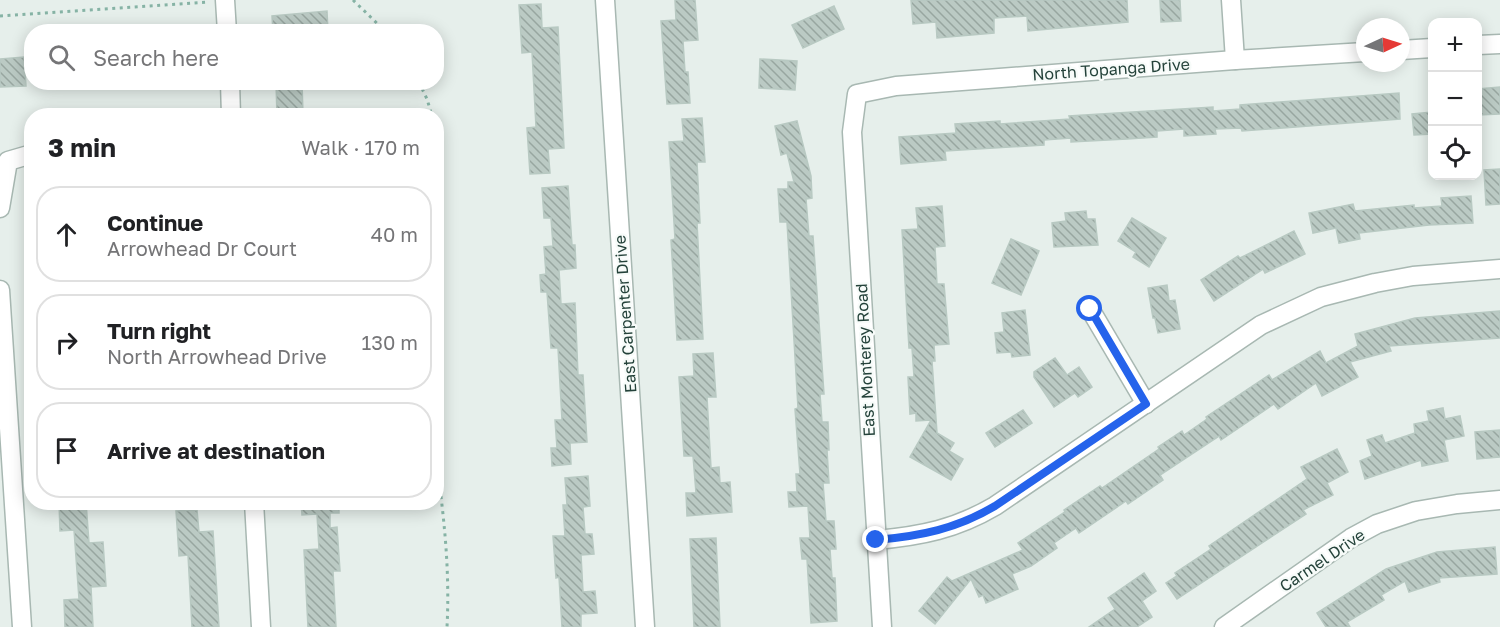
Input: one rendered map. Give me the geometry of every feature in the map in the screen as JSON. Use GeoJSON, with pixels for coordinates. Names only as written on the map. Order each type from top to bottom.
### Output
{"type":"FeatureCollection","features":[{"type":"Feature","properties":{"kind":"street","name":"East Carpenter Drive"},"geometry":{"type":"LineString","coordinates":[[605,0],[645,627]]}},
{"type":"Feature","properties":{"kind":"street"},"geometry":{"type":"LineString","coordinates":[[1231,0],[1235,60]]}},
{"type":"Feature","properties":{"kind":"street"},"geometry":{"type":"LineString","coordinates":[[225,1],[226,24]]}},
{"type":"Feature","properties":{"kind":"street"},"geometry":{"type":"LineString","coordinates":[[1482,45],[1500,44]]}},
{"type":"Feature","properties":{"kind":"street"},"geometry":{"type":"LineString","coordinates":[[1410,49],[1428,48]]}},
{"type":"Feature","properties":{"kind":"street","name":"North Topanga Drive"},"geometry":{"type":"LineString","coordinates":[[857,94],[896,86],[1356,53]]}},
{"type":"Feature","properties":{"kind":"street"},"geometry":{"type":"LineString","coordinates":[[230,90],[231,108]]}},
{"type":"Feature","properties":{"kind":"street","name":"East Monterey Road"},"geometry":{"type":"LineString","coordinates":[[857,94],[852,132],[882,627]]}},
{"type":"Feature","properties":{"kind":"street"},"geometry":{"type":"LineString","coordinates":[[0,208],[8,161],[24,156]]}},
{"type":"Feature","properties":{"kind":"street"},"geometry":{"type":"LineString","coordinates":[[876,540],[940,531],[972,520],[1261,325],[1321,297],[1375,282],[1413,276],[1500,269]]}},
{"type":"Feature","properties":{"kind":"street"},"geometry":{"type":"LineString","coordinates":[[0,290],[22,627]]}},
{"type":"Feature","properties":{"kind":"street"},"geometry":{"type":"LineString","coordinates":[[1090,309],[1146,404]]}},
{"type":"Feature","properties":{"kind":"street","name":"Carmel Drive"},"geometry":{"type":"LineString","coordinates":[[1224,627],[1351,538],[1377,525],[1416,511],[1500,500]]}},
{"type":"Feature","properties":{"kind":"street"},"geometry":{"type":"LineString","coordinates":[[254,510],[261,627]]}},
{"type":"Feature","properties":{"kind":"path"},"geometry":{"type":"LineString","coordinates":[[353,0],[378,24]]}},
{"type":"Feature","properties":{"kind":"path"},"geometry":{"type":"LineString","coordinates":[[0,16],[225,1]]}},
{"type":"Feature","properties":{"kind":"path"},"geometry":{"type":"LineString","coordinates":[[423,90],[430,108]]}},
{"type":"Feature","properties":{"kind":"path"},"geometry":{"type":"LineString","coordinates":[[442,510],[447,558],[447,627]]}},
{"type":"Feature","properties":{"kind":"building"},"geometry":{"type":"Polygon","coordinates":[[[675,0],[695,0],[698,40],[683,41],[690,103],[667,104],[661,21],[676,20],[675,0]]]}},
{"type":"Feature","properties":{"kind":"building"},"geometry":{"type":"Polygon","coordinates":[[[911,0],[1127,0],[1128,22],[1028,31],[1027,16],[994,18],[994,33],[937,38],[936,22],[913,24],[911,0]]]}},
{"type":"Feature","properties":{"kind":"building"},"geometry":{"type":"Polygon","coordinates":[[[1160,0],[1180,0],[1181,21],[1161,22],[1160,0]]]}},
{"type":"Feature","properties":{"kind":"building"},"geometry":{"type":"Polygon","coordinates":[[[541,4],[542,28],[558,27],[564,148],[548,149],[550,173],[530,174],[527,128],[536,127],[532,52],[522,53],[519,5],[541,4]]]}},
{"type":"Feature","properties":{"kind":"building"},"geometry":{"type":"Polygon","coordinates":[[[834,6],[844,29],[803,48],[792,25],[834,6]]]}},
{"type":"Feature","properties":{"kind":"building"},"geometry":{"type":"Polygon","coordinates":[[[327,11],[328,24],[272,24],[272,16],[327,11]]]}},
{"type":"Feature","properties":{"kind":"building"},"geometry":{"type":"Polygon","coordinates":[[[24,57],[24,86],[0,87],[0,59],[24,57]]]}},
{"type":"Feature","properties":{"kind":"building"},"geometry":{"type":"Polygon","coordinates":[[[760,59],[797,61],[795,90],[759,88],[760,59]]]}},
{"type":"Feature","properties":{"kind":"building"},"geometry":{"type":"Polygon","coordinates":[[[1500,87],[1500,114],[1482,115],[1482,89],[1500,87]]]}},
{"type":"Feature","properties":{"kind":"building"},"geometry":{"type":"Polygon","coordinates":[[[276,90],[302,90],[303,108],[277,108],[276,90]]]}},
{"type":"Feature","properties":{"kind":"building"},"geometry":{"type":"Polygon","coordinates":[[[1399,93],[1400,119],[1242,131],[1241,128],[1215,129],[1216,134],[1184,136],[1184,129],[1157,131],[1157,137],[1071,142],[1071,138],[1044,140],[1044,145],[945,151],[946,160],[901,164],[899,137],[956,133],[955,124],[1000,121],[1000,124],[1070,119],[1069,116],[1213,107],[1213,111],[1240,109],[1240,105],[1399,93]]]}},
{"type":"Feature","properties":{"kind":"building"},"geometry":{"type":"Polygon","coordinates":[[[1428,112],[1428,134],[1414,135],[1412,114],[1428,112]]]}},
{"type":"Feature","properties":{"kind":"building"},"geometry":{"type":"Polygon","coordinates":[[[702,118],[705,162],[697,162],[700,223],[697,223],[703,339],[677,340],[671,240],[675,239],[669,142],[684,141],[682,119],[702,118]]]}},
{"type":"Feature","properties":{"kind":"building"},"geometry":{"type":"Polygon","coordinates":[[[797,121],[811,176],[812,198],[806,199],[809,236],[813,236],[824,394],[820,394],[822,422],[828,422],[829,483],[823,483],[826,521],[834,521],[836,549],[830,549],[832,578],[835,578],[837,621],[811,623],[807,559],[802,559],[800,538],[810,538],[808,506],[789,507],[788,492],[797,492],[796,474],[800,474],[795,409],[798,408],[787,222],[780,222],[778,189],[788,189],[788,182],[794,182],[787,153],[781,155],[775,126],[797,121]]]}},
{"type":"Feature","properties":{"kind":"building"},"geometry":{"type":"Polygon","coordinates":[[[1500,169],[1500,204],[1486,205],[1484,170],[1500,169]]]}},
{"type":"Feature","properties":{"kind":"building"},"geometry":{"type":"Polygon","coordinates":[[[568,186],[576,268],[559,270],[561,304],[575,303],[578,375],[583,375],[587,442],[570,443],[571,464],[552,466],[551,448],[557,448],[555,420],[562,420],[558,348],[551,348],[547,292],[541,292],[540,275],[546,274],[544,247],[553,246],[551,218],[544,218],[542,188],[568,186]]]}},
{"type":"Feature","properties":{"kind":"building"},"geometry":{"type":"Polygon","coordinates":[[[1471,196],[1473,223],[1429,225],[1359,233],[1360,239],[1339,243],[1336,228],[1313,233],[1309,213],[1353,204],[1355,211],[1414,205],[1414,208],[1442,206],[1441,198],[1471,196]]]}},
{"type":"Feature","properties":{"kind":"building"},"geometry":{"type":"Polygon","coordinates":[[[942,206],[945,246],[935,247],[937,284],[944,284],[949,344],[934,345],[935,361],[932,361],[937,433],[954,443],[949,451],[963,459],[951,480],[910,457],[931,420],[916,421],[916,413],[910,414],[908,377],[914,377],[912,348],[909,348],[902,230],[918,229],[916,208],[942,206]]]}},
{"type":"Feature","properties":{"kind":"building"},"geometry":{"type":"Polygon","coordinates":[[[1086,211],[1087,219],[1095,219],[1098,245],[1054,247],[1052,223],[1066,221],[1065,213],[1086,211]]]}},
{"type":"Feature","properties":{"kind":"building"},"geometry":{"type":"Polygon","coordinates":[[[1132,218],[1166,238],[1149,267],[1133,257],[1136,252],[1118,241],[1132,218]]]}},
{"type":"Feature","properties":{"kind":"building"},"geometry":{"type":"Polygon","coordinates":[[[1294,231],[1305,254],[1265,273],[1263,269],[1214,301],[1201,280],[1238,256],[1240,258],[1294,231]]]}},
{"type":"Feature","properties":{"kind":"building"},"geometry":{"type":"Polygon","coordinates":[[[1011,239],[1039,251],[1021,295],[992,283],[1011,239]]]}},
{"type":"Feature","properties":{"kind":"building"},"geometry":{"type":"Polygon","coordinates":[[[1167,285],[1169,301],[1175,300],[1180,329],[1158,333],[1148,288],[1167,285]]]}},
{"type":"Feature","properties":{"kind":"building"},"geometry":{"type":"Polygon","coordinates":[[[1025,310],[1030,355],[1012,357],[1011,352],[997,353],[995,333],[1004,332],[1002,313],[1025,310]]]}},
{"type":"Feature","properties":{"kind":"building"},"geometry":{"type":"Polygon","coordinates":[[[1500,311],[1500,338],[1389,346],[1391,351],[1350,362],[1358,377],[1322,396],[1316,383],[1278,409],[1274,404],[1221,440],[1219,436],[1160,475],[1163,480],[1128,504],[1126,501],[1079,533],[1076,528],[1054,543],[1057,548],[1031,566],[1012,574],[1018,589],[986,603],[983,595],[979,597],[971,579],[935,624],[919,611],[947,577],[952,581],[1023,550],[1018,543],[1065,512],[1064,510],[1100,486],[1102,488],[1182,431],[1184,435],[1207,419],[1206,417],[1269,375],[1272,380],[1320,351],[1326,363],[1358,346],[1355,334],[1415,318],[1500,311]]]}},
{"type":"Feature","properties":{"kind":"building"},"geometry":{"type":"Polygon","coordinates":[[[713,353],[716,397],[707,397],[711,468],[719,467],[720,483],[730,482],[732,512],[687,516],[686,493],[696,493],[693,456],[684,456],[679,377],[694,376],[693,354],[713,353]]]}},
{"type":"Feature","properties":{"kind":"building"},"geometry":{"type":"Polygon","coordinates":[[[1055,358],[1067,375],[1079,367],[1092,387],[1078,397],[1075,393],[1054,407],[1034,377],[1034,372],[1055,358]]]}},
{"type":"Feature","properties":{"kind":"building"},"geometry":{"type":"Polygon","coordinates":[[[1443,408],[1445,419],[1460,416],[1464,436],[1444,440],[1448,461],[1422,466],[1421,460],[1365,479],[1360,461],[1372,456],[1367,440],[1382,435],[1385,443],[1415,433],[1414,424],[1429,421],[1427,411],[1443,408]]]}},
{"type":"Feature","properties":{"kind":"building"},"geometry":{"type":"Polygon","coordinates":[[[1023,410],[1032,423],[995,447],[986,433],[1023,410]]]}},
{"type":"Feature","properties":{"kind":"building"},"geometry":{"type":"Polygon","coordinates":[[[1500,430],[1500,457],[1477,459],[1475,432],[1500,430]]]}},
{"type":"Feature","properties":{"kind":"building"},"geometry":{"type":"Polygon","coordinates":[[[1337,449],[1348,472],[1327,483],[1333,495],[1303,510],[1306,514],[1177,599],[1166,583],[1177,576],[1175,573],[1211,549],[1209,546],[1307,479],[1301,467],[1337,449]]]}},
{"type":"Feature","properties":{"kind":"building"},"geometry":{"type":"Polygon","coordinates":[[[588,476],[590,506],[583,507],[585,534],[592,534],[594,554],[581,555],[583,592],[595,591],[597,613],[581,614],[581,627],[562,627],[559,577],[556,578],[553,536],[565,536],[563,505],[567,505],[565,478],[588,476]]]}},
{"type":"Feature","properties":{"kind":"building"},"geometry":{"type":"Polygon","coordinates":[[[59,510],[87,510],[89,543],[103,542],[106,586],[91,587],[93,627],[65,627],[64,600],[79,599],[74,530],[60,531],[59,510]]]}},
{"type":"Feature","properties":{"kind":"building"},"geometry":{"type":"Polygon","coordinates":[[[197,510],[199,532],[213,531],[219,627],[192,627],[188,555],[179,556],[176,511],[197,510]]]}},
{"type":"Feature","properties":{"kind":"building"},"geometry":{"type":"Polygon","coordinates":[[[302,510],[339,510],[339,513],[330,513],[330,528],[337,527],[340,571],[333,571],[336,627],[308,627],[304,550],[319,549],[317,514],[302,515],[302,510]]]}},
{"type":"Feature","properties":{"kind":"building"},"geometry":{"type":"Polygon","coordinates":[[[716,538],[720,627],[694,627],[690,539],[716,538]]]}},
{"type":"Feature","properties":{"kind":"building"},"geometry":{"type":"Polygon","coordinates":[[[1495,547],[1497,574],[1439,578],[1440,582],[1409,592],[1405,581],[1381,595],[1384,600],[1347,622],[1350,627],[1326,627],[1317,613],[1386,569],[1437,552],[1495,547]]]}},
{"type":"Feature","properties":{"kind":"building"},"geometry":{"type":"Polygon","coordinates":[[[1144,573],[1156,591],[1142,601],[1152,617],[1137,627],[1089,627],[1115,609],[1108,598],[1144,573]]]}},
{"type":"Feature","properties":{"kind":"route"},"geometry":{"type":"LineString","coordinates":[[876,540],[940,531],[972,520],[1146,404],[1090,309]]}}]}
